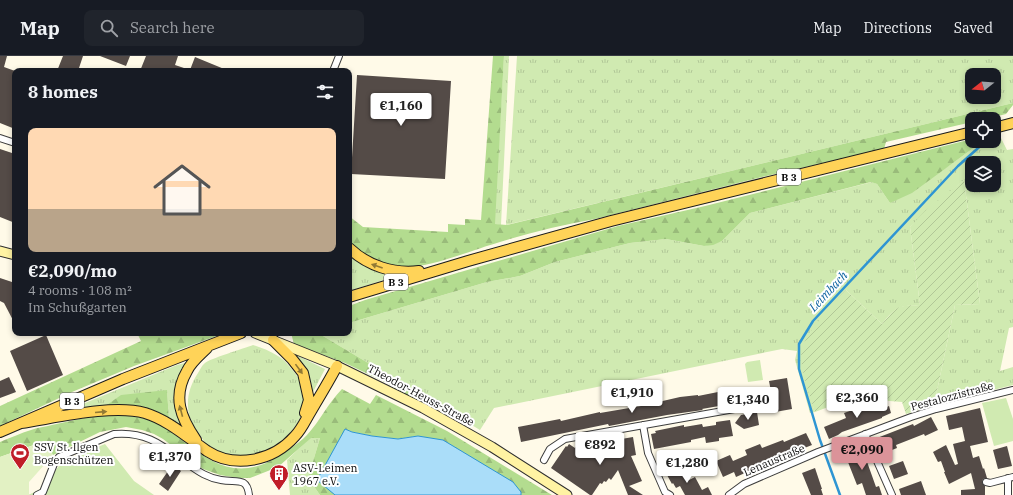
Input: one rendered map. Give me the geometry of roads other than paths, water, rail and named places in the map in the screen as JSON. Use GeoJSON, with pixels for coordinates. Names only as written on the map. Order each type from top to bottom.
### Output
{"type":"FeatureCollection","features":[{"type":"Feature","properties":{"kind":"main road"},"geometry":{"type":"LineString","coordinates":[[1001,126],[1013,123]]}},
{"type":"Feature","properties":{"kind":"main road","name":"B 3"},"geometry":{"type":"LineString","coordinates":[[352,296],[442,268],[664,208],[965,134]]}},
{"type":"Feature","properties":{"kind":"main road"},"geometry":{"type":"LineString","coordinates":[[352,250],[369,264],[388,270],[410,272],[442,268]]}},
{"type":"Feature","properties":{"kind":"main road","name":"B 3"},"geometry":{"type":"LineString","coordinates":[[0,432],[123,379],[232,336]]}},
{"type":"Feature","properties":{"kind":"main road"},"geometry":{"type":"LineString","coordinates":[[273,340],[292,359],[303,373],[309,400],[300,431]]}},
{"type":"Feature","properties":{"kind":"main road"},"geometry":{"type":"LineString","coordinates":[[200,445],[184,420],[180,410],[180,386],[187,370],[215,342]]}},
{"type":"Feature","properties":{"kind":"main road"},"geometry":{"type":"LineString","coordinates":[[21,423],[88,413],[134,411],[154,416],[168,423],[216,456],[234,461],[252,461],[266,457],[282,448],[300,431],[338,366]]}},
{"type":"Feature","properties":{"kind":"street"},"geometry":{"type":"LineString","coordinates":[[334,68],[339,56]]}},
{"type":"Feature","properties":{"kind":"street"},"geometry":{"type":"LineString","coordinates":[[0,138],[12,142]]}},
{"type":"Feature","properties":{"kind":"street"},"geometry":{"type":"LineString","coordinates":[[0,251],[12,254]]}},
{"type":"Feature","properties":{"kind":"street","name":"Theodor-Heuss-Straße"},"geometry":{"type":"LineString","coordinates":[[263,336],[338,366],[430,412],[492,447],[567,495]]}},
{"type":"Feature","properties":{"kind":"street","name":"Pestalozzistraße"},"geometry":{"type":"LineString","coordinates":[[830,448],[924,412],[1013,390]]}},
{"type":"Feature","properties":{"kind":"street"},"geometry":{"type":"LineString","coordinates":[[544,460],[550,449],[564,439],[740,408],[756,398]]}},
{"type":"Feature","properties":{"kind":"street"},"geometry":{"type":"LineString","coordinates":[[643,425],[648,453],[665,492],[670,495]]}},
{"type":"Feature","properties":{"kind":"street"},"geometry":{"type":"LineString","coordinates":[[37,495],[43,492],[54,464],[59,458],[114,434],[121,433],[143,436],[153,440],[200,472],[212,478],[243,482],[247,486],[249,495]]}},
{"type":"Feature","properties":{"kind":"street"},"geometry":{"type":"LineString","coordinates":[[865,434],[892,495]]}},
{"type":"Feature","properties":{"kind":"street","name":"Lenaustraße"},"geometry":{"type":"LineString","coordinates":[[729,495],[744,484],[830,448]]}},
{"type":"Feature","properties":{"kind":"street"},"geometry":{"type":"LineString","coordinates":[[986,482],[990,483],[1011,478],[1008,495]]}},
{"type":"Feature","properties":{"kind":"water"},"geometry":{"type":"Polygon","coordinates":[[[345,429],[372,436],[398,439],[418,436],[443,440],[513,482],[521,492],[521,495],[335,495],[317,480],[345,429]]]}},
{"type":"Feature","properties":{"kind":"waterway","name":"Leimbach"},"geometry":{"type":"LineString","coordinates":[[840,495],[820,440],[799,369],[799,344],[813,321],[958,166],[978,148]]}},
{"type":"Feature","properties":{"kind":"place","name":"SSV St. Ilgen Bogenschützen"},"geometry":{"type":"Point","coordinates":[20,470]}},
{"type":"Feature","properties":{"kind":"place","name":"ASV-Leimen 1967 e.V."},"geometry":{"type":"Point","coordinates":[279,491]}}]}
